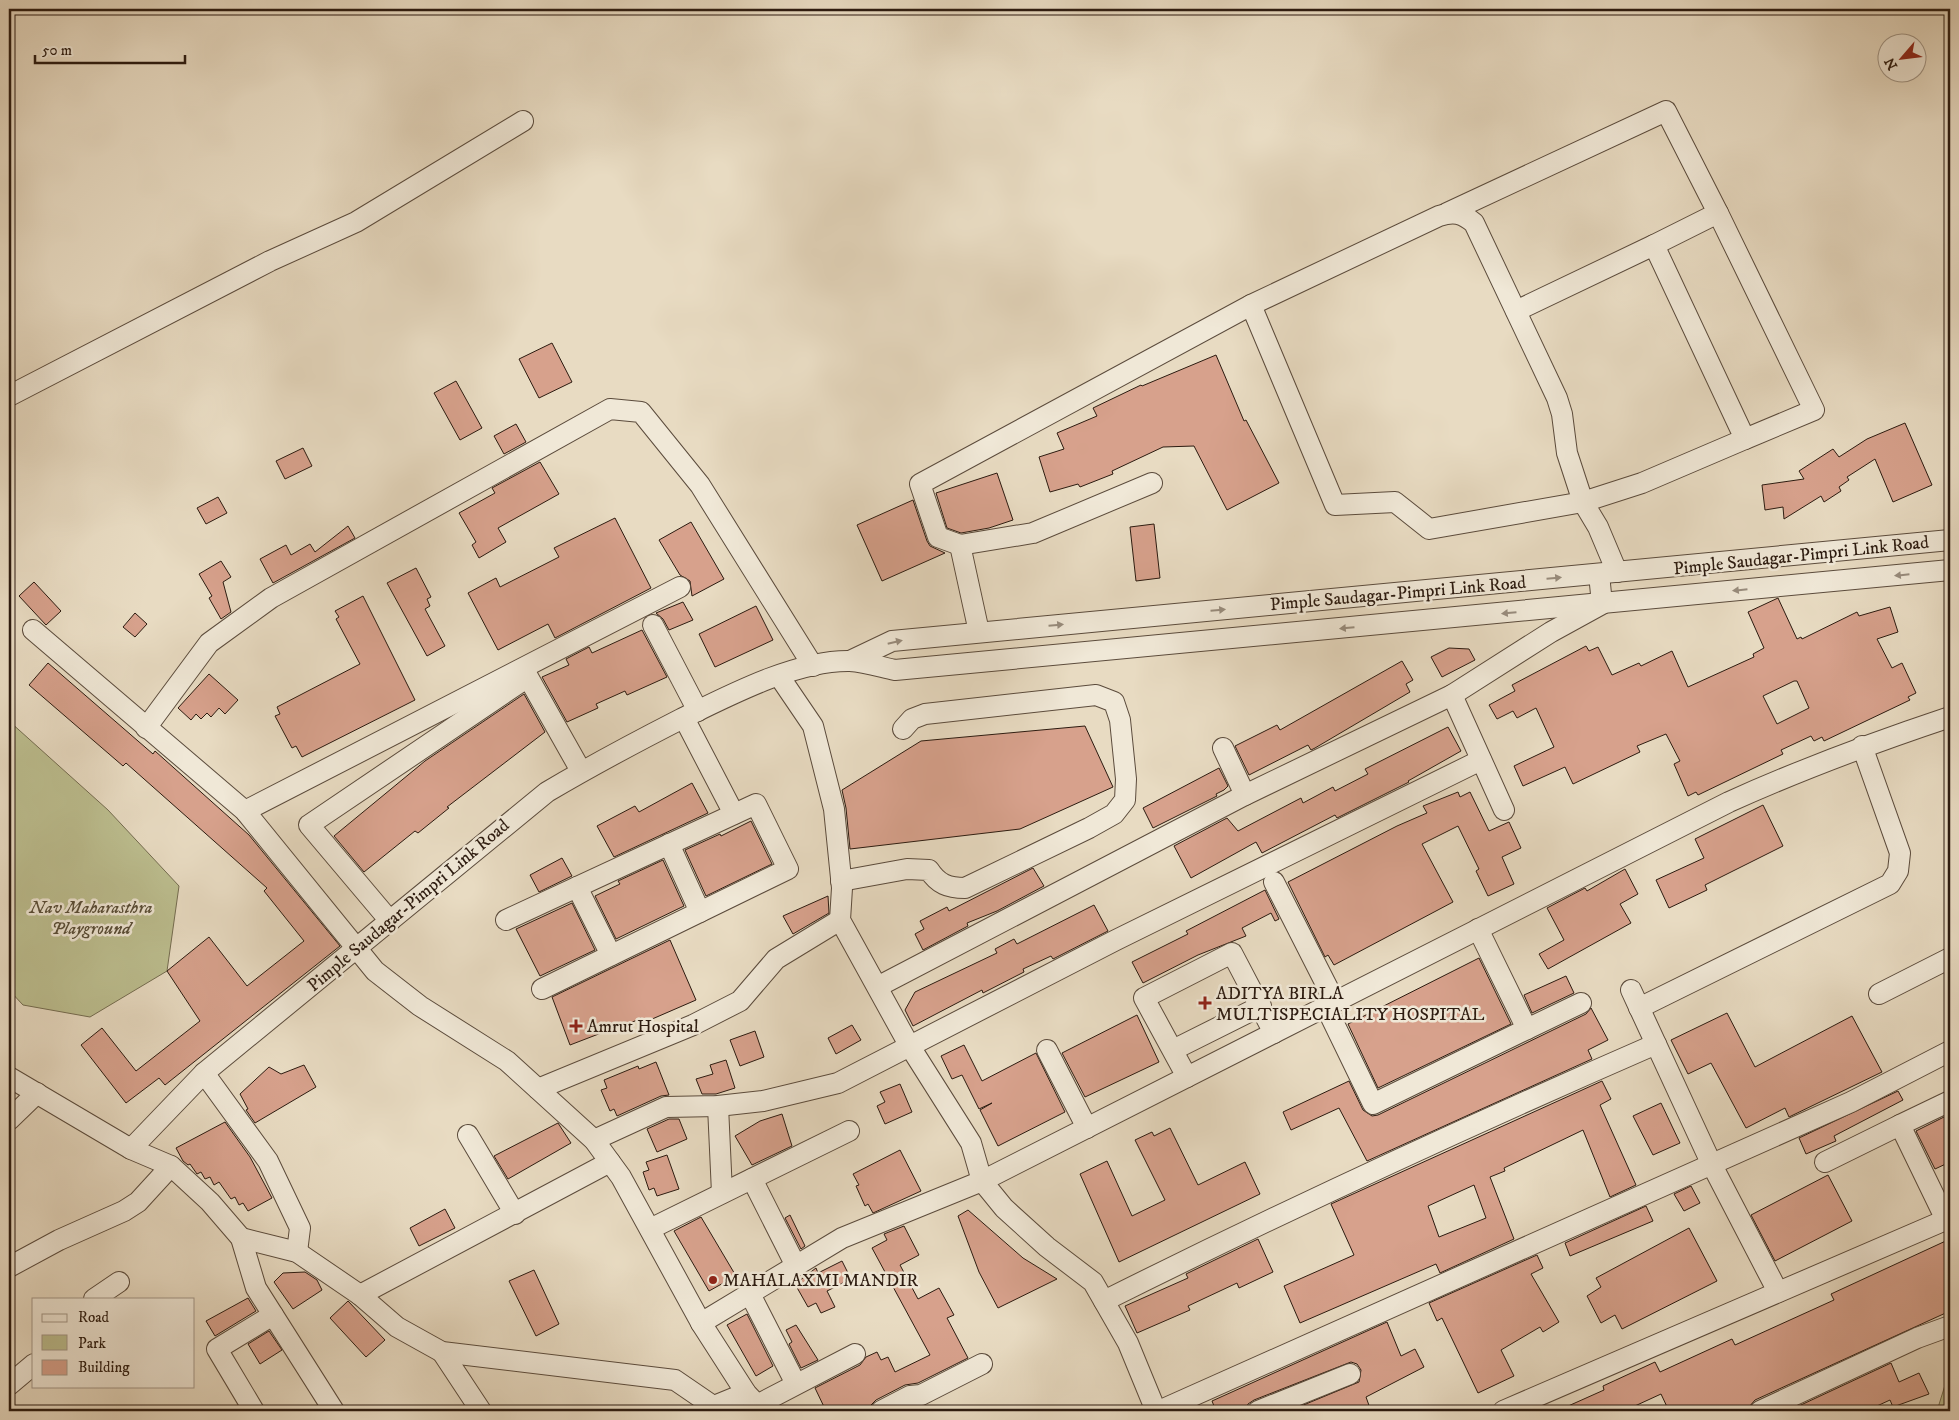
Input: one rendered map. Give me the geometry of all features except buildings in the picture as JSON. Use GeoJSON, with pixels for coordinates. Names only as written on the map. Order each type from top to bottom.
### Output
{"type":"FeatureCollection","features":[{"type":"Feature","properties":{"kind":"street"},"geometry":{"type":"LineString","coordinates":[[1152,483],[1033,533],[960,544],[938,537],[920,484],[1251,305],[1666,111],[1814,410],[1642,483],[1583,502],[1429,529],[1395,502],[1334,505],[1251,305]]}},
{"type":"Feature","properties":{"kind":"street"},"geometry":{"type":"LineString","coordinates":[[9,396],[270,261],[356,222],[523,121]]}},
{"type":"Feature","properties":{"kind":"street"},"geometry":{"type":"LineString","coordinates":[[879,986],[1245,795],[1452,695],[1543,637],[1602,604],[1608,573],[1598,527],[1583,502],[1566,453],[1562,414],[1474,223],[1464,214],[1450,212],[1438,216]]}},
{"type":"Feature","properties":{"kind":"street"},"geometry":{"type":"LineString","coordinates":[[1516,311],[1654,246],[1718,213]]}},
{"type":"Feature","properties":{"kind":"street"},"geometry":{"type":"LineString","coordinates":[[1654,246],[1745,439]]}},
{"type":"Feature","properties":{"kind":"street"},"geometry":{"type":"LineString","coordinates":[[146,728],[209,643],[271,598],[610,409],[641,412],[678,455],[700,485],[813,666]]}},
{"type":"Feature","properties":{"kind":"street","name":"Pimple Saudagar-Pimpri Link Road"},"geometry":{"type":"LineString","coordinates":[[131,1149],[204,1073],[390,921],[507,822],[547,792],[581,772],[691,715],[750,686],[779,676],[813,666],[850,661],[892,640],[1950,540]]}},
{"type":"Feature","properties":{"kind":"street"},"geometry":{"type":"LineString","coordinates":[[960,544],[979,632]]}},
{"type":"Feature","properties":{"kind":"street","name":"Pimple Saudagar-Pimpri Link Road"},"geometry":{"type":"LineString","coordinates":[[850,661],[895,670],[1950,570]]}},
{"type":"Feature","properties":{"kind":"street"},"geometry":{"type":"LineString","coordinates":[[245,811],[680,587]]}},
{"type":"Feature","properties":{"kind":"street"},"geometry":{"type":"LineString","coordinates":[[653,625],[734,814]]}},
{"type":"Feature","properties":{"kind":"street"},"geometry":{"type":"LineString","coordinates":[[34,630],[245,811],[375,971],[420,1006],[507,1061],[594,1140],[610,1162],[650,1229],[701,1323],[755,1403]]}},
{"type":"Feature","properties":{"kind":"street"},"geometry":{"type":"LineString","coordinates":[[779,676],[813,726],[834,809],[841,881],[840,920],[879,986],[909,1045],[971,1143],[982,1181],[1018,1221],[1047,1247],[1093,1282],[1128,1343],[1158,1411],[1851,1102],[1950,1051]]}},
{"type":"Feature","properties":{"kind":"street"},"geometry":{"type":"LineString","coordinates":[[390,921],[309,825],[528,677],[581,772]]}},
{"type":"Feature","properties":{"kind":"street"},"geometry":{"type":"LineString","coordinates":[[841,881],[906,869],[928,870],[935,879],[950,888],[965,888],[1089,828],[1114,814],[1125,800],[1126,779],[1120,720],[1114,702],[1096,695],[926,714],[912,719],[903,728]]}},
{"type":"Feature","properties":{"kind":"street"},"geometry":{"type":"LineString","coordinates":[[1452,695],[1504,810]]}},
{"type":"Feature","properties":{"kind":"street"},"geometry":{"type":"LineString","coordinates":[[701,1323],[842,1238],[982,1181],[1730,802],[1802,769],[1862,746],[1950,717]]}},
{"type":"Feature","properties":{"kind":"street"},"geometry":{"type":"LineString","coordinates":[[1639,1008],[1890,884],[1898,871],[1900,853],[1862,746]]}},
{"type":"Feature","properties":{"kind":"street"},"geometry":{"type":"LineString","coordinates":[[1223,748],[1245,795]]}},
{"type":"Feature","properties":{"kind":"street"},"geometry":{"type":"LineString","coordinates":[[594,1140],[666,1107],[718,1106],[763,1101],[838,1083],[909,1045],[1481,760]]}},
{"type":"Feature","properties":{"kind":"street"},"geometry":{"type":"LineString","coordinates":[[506,920],[756,804],[788,869],[542,988]]}},
{"type":"Feature","properties":{"kind":"street"},"geometry":{"type":"LineString","coordinates":[[669,844],[700,912]]}},
{"type":"Feature","properties":{"kind":"street"},"geometry":{"type":"LineString","coordinates":[[1274,882],[1373,1104],[1581,1003]]}},
{"type":"Feature","properties":{"kind":"street"},"geometry":{"type":"LineString","coordinates":[[577,887],[612,955]]}},
{"type":"Feature","properties":{"kind":"street"},"geometry":{"type":"LineString","coordinates":[[538,1089],[693,1025],[740,1001],[776,959],[840,920]]}},
{"type":"Feature","properties":{"kind":"street"},"geometry":{"type":"LineString","coordinates":[[1478,930],[1527,1028]]}},
{"type":"Feature","properties":{"kind":"street"},"geometry":{"type":"LineString","coordinates":[[1187,1077],[1144,998],[1232,953],[1274,1033]]}},
{"type":"Feature","properties":{"kind":"street"},"geometry":{"type":"LineString","coordinates":[[1879,994],[1950,958]]}},
{"type":"Feature","properties":{"kind":"street"},"geometry":{"type":"LineString","coordinates":[[1631,990],[1712,1165],[1778,1292]]}},
{"type":"Feature","properties":{"kind":"street"},"geometry":{"type":"LineString","coordinates":[[1173,1050],[1261,1006]]}},
{"type":"Feature","properties":{"kind":"street"},"geometry":{"type":"LineString","coordinates":[[1104,1301],[1266,1220],[1487,1118],[1656,1044]]}},
{"type":"Feature","properties":{"kind":"street"},"geometry":{"type":"LineString","coordinates":[[1047,1050],[1087,1128]]}},
{"type":"Feature","properties":{"kind":"street"},"geometry":{"type":"LineString","coordinates":[[204,1073],[268,1161],[300,1228],[297,1252]]}},
{"type":"Feature","properties":{"kind":"street"},"geometry":{"type":"LineString","coordinates":[[9,1077],[131,1149],[171,1166],[210,1202],[241,1238],[256,1288],[334,1411]]}},
{"type":"Feature","properties":{"kind":"street"},"geometry":{"type":"LineString","coordinates":[[9,1120],[37,1094]]}},
{"type":"Feature","properties":{"kind":"street"},"geometry":{"type":"LineString","coordinates":[[1824,1162],[1950,1101]]}},
{"type":"Feature","properties":{"kind":"street"},"geometry":{"type":"LineString","coordinates":[[718,1106],[722,1193]]}},
{"type":"Feature","properties":{"kind":"street"},"geometry":{"type":"LineString","coordinates":[[1503,1411],[1948,1219],[1900,1125]]}},
{"type":"Feature","properties":{"kind":"street"},"geometry":{"type":"LineString","coordinates":[[650,1229],[849,1131]]}},
{"type":"Feature","properties":{"kind":"street"},"geometry":{"type":"LineString","coordinates":[[468,1135],[515,1214]]}},
{"type":"Feature","properties":{"kind":"street"},"geometry":{"type":"LineString","coordinates":[[360,1295],[610,1162]]}},
{"type":"Feature","properties":{"kind":"street"},"geometry":{"type":"LineString","coordinates":[[9,1267],[66,1236],[124,1211],[138,1202],[171,1166]]}},
{"type":"Feature","properties":{"kind":"street"},"geometry":{"type":"LineString","coordinates":[[752,1179],[796,1266]]}},
{"type":"Feature","properties":{"kind":"street"},"geometry":{"type":"LineString","coordinates":[[241,1238],[297,1252],[360,1295],[397,1327],[442,1352],[675,1380],[707,1409],[755,1403],[855,1354]]}},
{"type":"Feature","properties":{"kind":"street"},"geometry":{"type":"LineString","coordinates":[[95,1298],[119,1282]]}},
{"type":"Feature","properties":{"kind":"street"},"geometry":{"type":"LineString","coordinates":[[750,1294],[796,1384]]}},
{"type":"Feature","properties":{"kind":"street"},"geometry":{"type":"LineString","coordinates":[[254,1411],[217,1349],[273,1315]]}},
{"type":"Feature","properties":{"kind":"street"},"geometry":{"type":"LineString","coordinates":[[1760,1411],[1917,1338],[1950,1326]]}},
{"type":"Feature","properties":{"kind":"street"},"geometry":{"type":"LineString","coordinates":[[442,1352],[481,1411]]}},
{"type":"Feature","properties":{"kind":"street"},"geometry":{"type":"LineString","coordinates":[[880,1411],[910,1396],[921,1395],[982,1364]]}},
{"type":"Feature","properties":{"kind":"street"},"geometry":{"type":"LineString","coordinates":[[9,1385],[32,1366]]}},
{"type":"Feature","properties":{"kind":"street"},"geometry":{"type":"LineString","coordinates":[[1258,1411],[1350,1374]]}},
{"type":"Feature","properties":{"kind":"green space","name":"Nav Maharasthra Playground"},"geometry":{"type":"Polygon","coordinates":[[[9,721],[108,810],[179,886],[167,971],[90,1017],[23,1005],[9,990],[9,721]]]}},
{"type":"Feature","properties":{"kind":"green space"},"geometry":{"type":"Polygon","coordinates":[[[1950,1369],[1950,1411],[1937,1411],[1950,1369]]]}},
{"type":"Feature","properties":{"kind":"place","name":"ADITYA BIRLA MULTISPECIALITY HOSPITAL"},"geometry":{"type":"Point","coordinates":[1205,1003]}},
{"type":"Feature","properties":{"kind":"place","name":"Amrut Hospital"},"geometry":{"type":"Point","coordinates":[576,1026]}},
{"type":"Feature","properties":{"kind":"place","name":"MAHALAXMI MANDIR"},"geometry":{"type":"Point","coordinates":[713,1280]}}]}
